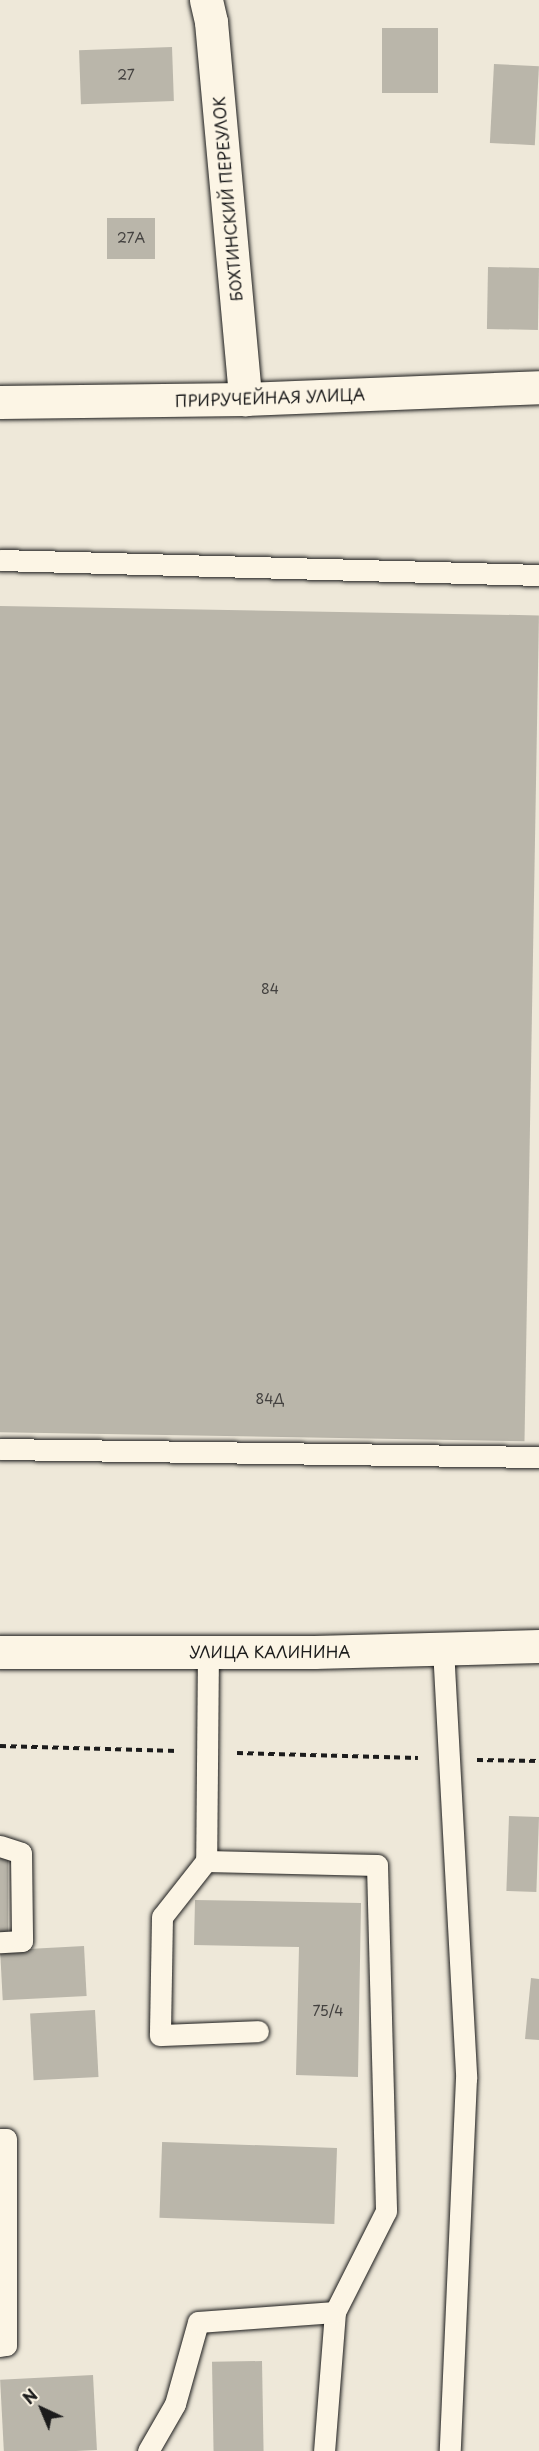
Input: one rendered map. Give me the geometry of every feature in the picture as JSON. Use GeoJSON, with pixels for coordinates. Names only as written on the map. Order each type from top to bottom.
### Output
{"type":"FeatureCollection","features":[{"type":"Feature","properties":{"kind":"street","name":"БОХТИНСКИЙ ПЕРЕУЛОК"},"geometry":{"type":"LineString","coordinates":[[206,0],[212,34],[245,399]]}},
{"type":"Feature","properties":{"kind":"street","name":"ПРИРУЧЕЙНАЯ УЛИЦА"},"geometry":{"type":"LineString","coordinates":[[0,402],[245,399],[539,387]]}},
{"type":"Feature","properties":{"kind":"street","name":"УЛИЦА КАЛИНИНА"},"geometry":{"type":"LineString","coordinates":[[0,1652],[208,1652],[539,1646]]}},
{"type":"Feature","properties":{"kind":"lane"},"geometry":{"type":"LineString","coordinates":[[0,560],[539,575]]}},
{"type":"Feature","properties":{"kind":"lane"},"geometry":{"type":"LineString","coordinates":[[0,1449],[539,1457]]}},
{"type":"Feature","properties":{"kind":"lane"},"geometry":{"type":"LineString","coordinates":[[443,1648],[466,2078],[450,2451]]}},
{"type":"Feature","properties":{"kind":"lane"},"geometry":{"type":"LineString","coordinates":[[208,1652],[206,1861],[162,1917],[160,2035],[258,2031]]}},
{"type":"Feature","properties":{"kind":"lane"},"geometry":{"type":"LineString","coordinates":[[0,1846],[21,1853],[22,1941],[0,1942]]}},
{"type":"Feature","properties":{"kind":"lane"},"geometry":{"type":"LineString","coordinates":[[206,1861],[377,1865],[386,2211],[334,2312],[324,2451]]}},
{"type":"Feature","properties":{"kind":"lane"},"geometry":{"type":"LineString","coordinates":[[0,2139],[6,2139],[6,2345],[0,2346]]}},
{"type":"Feature","properties":{"kind":"lane"},"geometry":{"type":"LineString","coordinates":[[148,2451],[175,2404],[198,2322],[334,2312]]}},
{"type":"Feature","properties":{"kind":"path"},"geometry":{"type":"LineString","coordinates":[[0,1746],[539,1761]]}},
{"type":"Feature","properties":{"kind":"building"},"geometry":{"type":"Polygon","coordinates":[[[382,28],[438,28],[438,93],[382,93],[382,28]]]}},
{"type":"Feature","properties":{"kind":"building"},"geometry":{"type":"Polygon","coordinates":[[[172,47],[174,101],[81,104],[79,50],[172,47]]]}},
{"type":"Feature","properties":{"kind":"building"},"geometry":{"type":"Polygon","coordinates":[[[494,64],[539,66],[535,145],[490,143],[494,64]]]}},
{"type":"Feature","properties":{"kind":"building"},"geometry":{"type":"Polygon","coordinates":[[[107,218],[155,218],[155,259],[107,259],[107,218]]]}},
{"type":"Feature","properties":{"kind":"building"},"geometry":{"type":"Polygon","coordinates":[[[488,267],[539,268],[538,330],[487,329],[488,267]]]}},
{"type":"Feature","properties":{"kind":"building"},"geometry":{"type":"Polygon","coordinates":[[[0,606],[539,615],[525,1441],[0,1432],[0,606]]]}},
{"type":"Feature","properties":{"kind":"building"},"geometry":{"type":"Polygon","coordinates":[[[509,1816],[539,1817],[536,1892],[506,1891],[509,1816]]]}},
{"type":"Feature","properties":{"kind":"building"},"geometry":{"type":"Polygon","coordinates":[[[0,1858],[8,1858],[8,1932],[0,1932],[0,1858]]]}},
{"type":"Feature","properties":{"kind":"building"},"geometry":{"type":"Polygon","coordinates":[[[195,1900],[361,1903],[358,2077],[296,2075],[299,1947],[194,1945],[195,1900]]]}},
{"type":"Feature","properties":{"kind":"building"},"geometry":{"type":"Polygon","coordinates":[[[84,1946],[87,1996],[3,2000],[0,1950],[84,1946]]]}},
{"type":"Feature","properties":{"kind":"building"},"geometry":{"type":"Polygon","coordinates":[[[531,1978],[539,1979],[539,2040],[525,2039],[531,1978]]]}},
{"type":"Feature","properties":{"kind":"building"},"geometry":{"type":"Polygon","coordinates":[[[95,2010],[99,2077],[34,2080],[30,2013],[95,2010]]]}},
{"type":"Feature","properties":{"kind":"building"},"geometry":{"type":"Polygon","coordinates":[[[162,2142],[337,2148],[334,2224],[159,2218],[162,2142]]]}},
{"type":"Feature","properties":{"kind":"building"},"geometry":{"type":"Polygon","coordinates":[[[262,2361],[264,2451],[214,2451],[212,2362],[262,2361]]]}},
{"type":"Feature","properties":{"kind":"building"},"geometry":{"type":"Polygon","coordinates":[[[93,2375],[97,2450],[4,2451],[0,2380],[93,2375]]]}}]}
